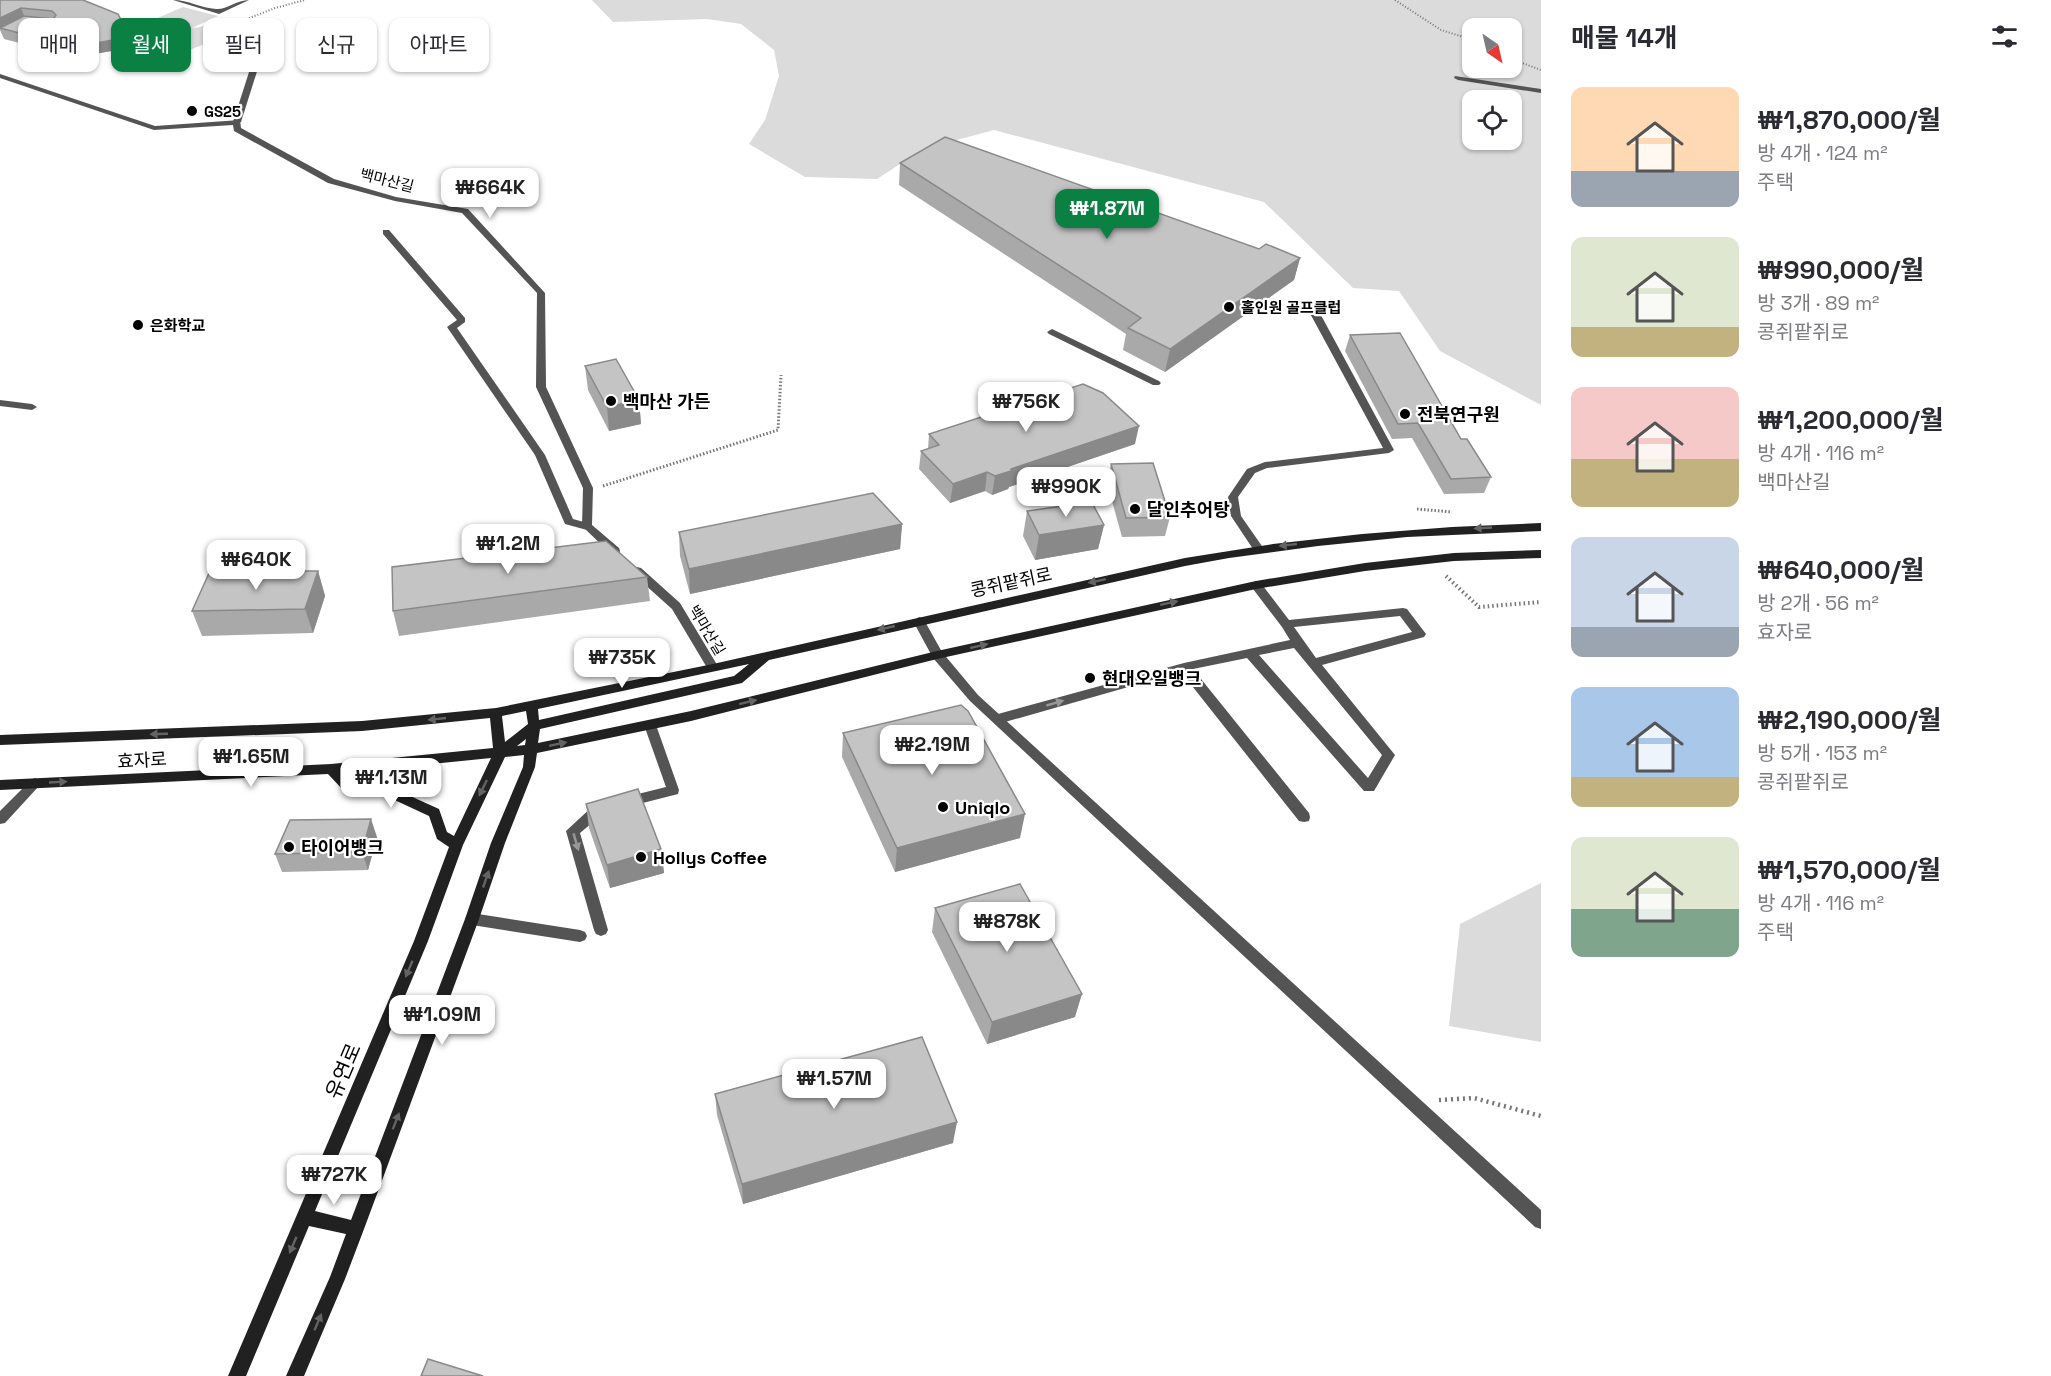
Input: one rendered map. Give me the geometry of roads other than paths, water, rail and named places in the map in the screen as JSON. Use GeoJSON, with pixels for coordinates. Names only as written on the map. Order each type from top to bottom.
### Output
{"type":"FeatureCollection","features":[{"type":"Feature","properties":{"kind":"main road","name":"콩쥐팥쥐로"},"geometry":{"type":"LineString","coordinates":[[496,713],[713,669],[1173,564],[1259,549],[1483,528],[1541,527]]}},
{"type":"Feature","properties":{"kind":"main road"},"geometry":{"type":"LineString","coordinates":[[500,753],[533,749],[650,725],[937,655],[1256,585],[1365,567],[1429,560],[1541,554]]}},
{"type":"Feature","properties":{"kind":"main road"},"geometry":{"type":"LineString","coordinates":[[500,753],[534,726],[738,680],[765,656]]}},
{"type":"Feature","properties":{"kind":"main road"},"geometry":{"type":"LineString","coordinates":[[295,1376],[356,1229],[472,919],[498,843],[529,767],[534,726],[531,706]]}},
{"type":"Feature","properties":{"kind":"main road"},"geometry":{"type":"LineString","coordinates":[[496,713],[500,753]]}},
{"type":"Feature","properties":{"kind":"main road","name":"효자로"},"geometry":{"type":"LineString","coordinates":[[0,740],[351,727],[496,713]]}},
{"type":"Feature","properties":{"kind":"main road","name":"효자로"},"geometry":{"type":"LineString","coordinates":[[0,785],[331,769],[500,753]]}},
{"type":"Feature","properties":{"kind":"main road","name":"유연로"},"geometry":{"type":"LineString","coordinates":[[237,1376],[421,941],[456,845],[500,753]]}},
{"type":"Feature","properties":{"kind":"main road"},"geometry":{"type":"LineString","coordinates":[[331,769],[349,786],[388,791],[434,813],[442,836],[456,845]]}},
{"type":"Feature","properties":{"kind":"main road"},"geometry":{"type":"LineString","coordinates":[[304,1217],[356,1229]]}},
{"type":"Feature","properties":{"kind":"street"},"geometry":{"type":"LineString","coordinates":[[176,0],[219,12],[246,0]]}},
{"type":"Feature","properties":{"kind":"street"},"geometry":{"type":"LineString","coordinates":[[0,75],[154,128],[237,122],[253,72]]}},
{"type":"Feature","properties":{"kind":"street"},"geometry":{"type":"LineString","coordinates":[[1458,78],[1541,91]]}},
{"type":"Feature","properties":{"kind":"street","name":"백마산길"},"geometry":{"type":"LineString","coordinates":[[237,122],[237,129],[331,181],[395,199],[465,211],[541,292],[541,387],[588,491],[587,526]]}},
{"type":"Feature","properties":{"kind":"street"},"geometry":{"type":"LineString","coordinates":[[386,232],[462,320],[452,327],[540,455],[569,522],[587,526],[622,558]]}},
{"type":"Feature","properties":{"kind":"street"},"geometry":{"type":"LineString","coordinates":[[1259,549],[1236,516],[1233,497],[1251,471],[1277,463],[1389,450],[1311,306]]}},
{"type":"Feature","properties":{"kind":"street"},"geometry":{"type":"LineString","coordinates":[[1052,332],[1156,383]]}},
{"type":"Feature","properties":{"kind":"street"},"geometry":{"type":"LineString","coordinates":[[0,403],[32,407]]}},
{"type":"Feature","properties":{"kind":"street","name":"백마산길"},"geometry":{"type":"LineString","coordinates":[[631,566],[676,606],[713,669]]}},
{"type":"Feature","properties":{"kind":"street"},"geometry":{"type":"LineString","coordinates":[[1250,653],[1369,787],[1389,755],[1297,644],[1286,624],[1256,585]]}},
{"type":"Feature","properties":{"kind":"street"},"geometry":{"type":"LineString","coordinates":[[1286,624],[1403,612],[1420,634],[1313,663]]}},
{"type":"Feature","properties":{"kind":"street"},"geometry":{"type":"LineString","coordinates":[[919,621],[937,655],[974,698],[1541,1221]]}},
{"type":"Feature","properties":{"kind":"street"},"geometry":{"type":"LineString","coordinates":[[998,719],[1184,667],[1297,644]]}},
{"type":"Feature","properties":{"kind":"street"},"geometry":{"type":"LineString","coordinates":[[1184,667],[1304,818]]}},
{"type":"Feature","properties":{"kind":"street"},"geometry":{"type":"LineString","coordinates":[[602,930],[573,831],[596,810],[673,789],[650,725]]}},
{"type":"Feature","properties":{"kind":"street"},"geometry":{"type":"LineString","coordinates":[[0,819],[35,783]]}},
{"type":"Feature","properties":{"kind":"street"},"geometry":{"type":"LineString","coordinates":[[472,919],[580,936]]}},
{"type":"Feature","properties":{"kind":"place","name":"GS25"},"geometry":{"type":"Point","coordinates":[192,111]}},
{"type":"Feature","properties":{"kind":"place","name":"홀인원 골프클럽"},"geometry":{"type":"Point","coordinates":[1229,307]}},
{"type":"Feature","properties":{"kind":"place","name":"은화학교"},"geometry":{"type":"Point","coordinates":[138,325]}},
{"type":"Feature","properties":{"kind":"place","name":"백마산 가든"},"geometry":{"type":"Point","coordinates":[611,401]}},
{"type":"Feature","properties":{"kind":"place","name":"전북연구원"},"geometry":{"type":"Point","coordinates":[1405,414]}},
{"type":"Feature","properties":{"kind":"place","name":"달인추어탕"},"geometry":{"type":"Point","coordinates":[1135,509]}},
{"type":"Feature","properties":{"kind":"place","name":"현대오일뱅크"},"geometry":{"type":"Point","coordinates":[1090,678]}},
{"type":"Feature","properties":{"kind":"place","name":"Uniqlo"},"geometry":{"type":"Point","coordinates":[943,807]}},
{"type":"Feature","properties":{"kind":"place","name":"타이어뱅크"},"geometry":{"type":"Point","coordinates":[289,847]}},
{"type":"Feature","properties":{"kind":"place","name":"Hollys Coffee"},"geometry":{"type":"Point","coordinates":[641,857]}}]}
